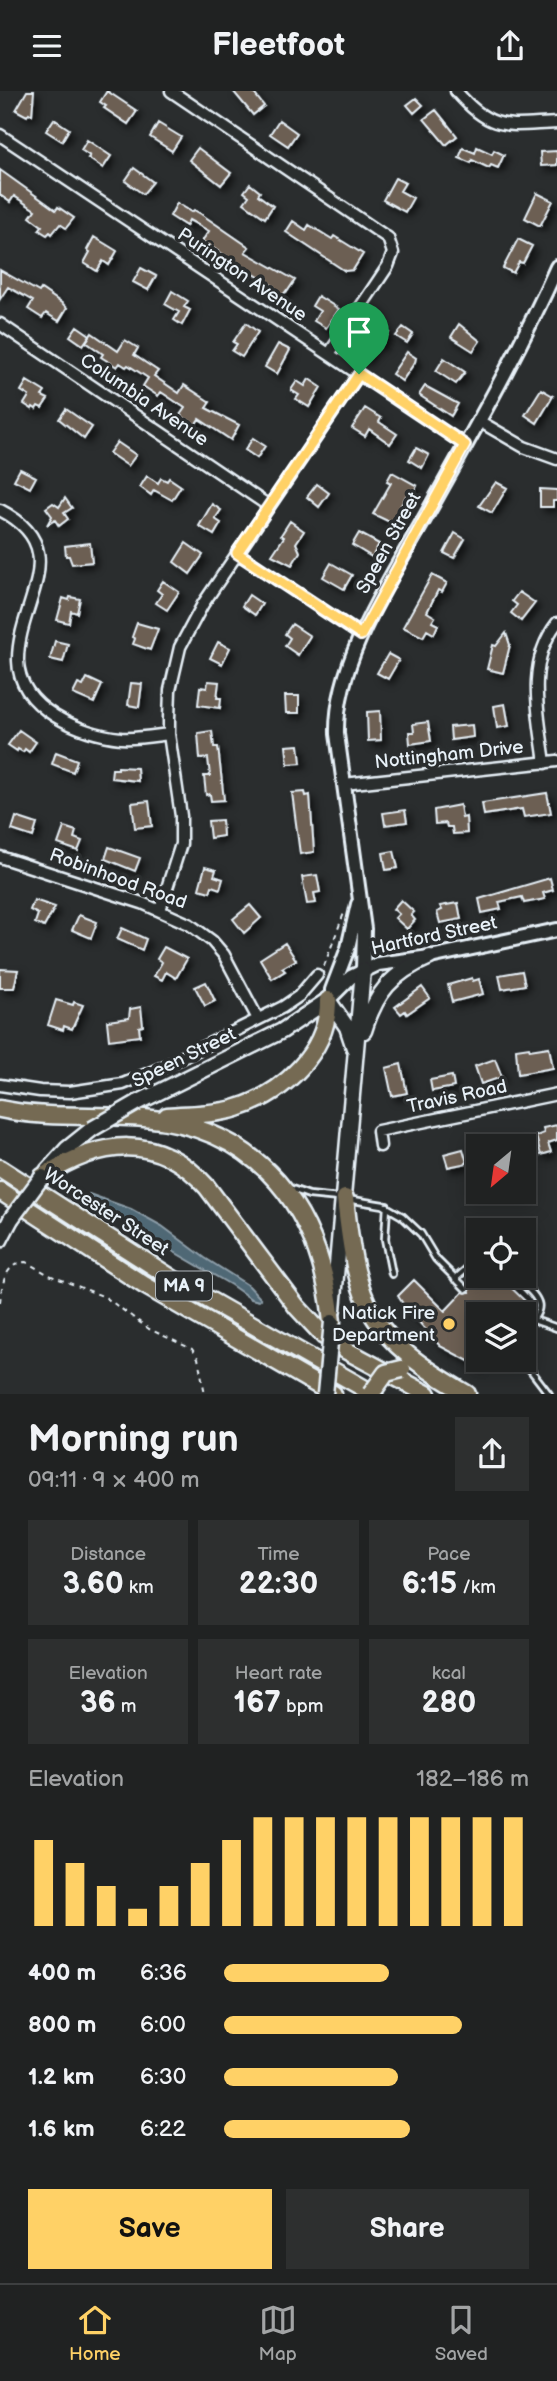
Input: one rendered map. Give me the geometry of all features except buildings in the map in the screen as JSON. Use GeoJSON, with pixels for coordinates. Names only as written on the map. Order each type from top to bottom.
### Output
{"type":"FeatureCollection","features":[{"type":"Feature","properties":{"kind":"highway"},"geometry":{"type":"LineString","coordinates":[[0,1109],[35,1115],[140,1111],[220,1112],[238,1108],[268,1095],[293,1075],[310,1055],[327,1021],[328,1000]]}},
{"type":"Feature","properties":{"kind":"highway"},"geometry":{"type":"LineString","coordinates":[[140,1111],[227,1140],[254,1159],[277,1181],[300,1212],[312,1237],[325,1281],[332,1322]]}},
{"type":"Feature","properties":{"kind":"highway"},"geometry":{"type":"LineString","coordinates":[[42,1177],[75,1158],[112,1147],[147,1149],[176,1160],[206,1187],[297,1307],[324,1336],[427,1394]]}},
{"type":"Feature","properties":{"kind":"highway","name":"Worcester Street"},"geometry":{"type":"LineString","coordinates":[[0,1168],[202,1297],[372,1394]]}},
{"type":"Feature","properties":{"kind":"highway","name":"Worcester Street"},"geometry":{"type":"LineString","coordinates":[[0,1191],[165,1298],[333,1394]]}},
{"type":"Feature","properties":{"kind":"highway"},"geometry":{"type":"LineString","coordinates":[[345,1198],[355,1275],[370,1312],[386,1335],[404,1352],[467,1394]]}},
{"type":"Feature","properties":{"kind":"highway"},"geometry":{"type":"LineString","coordinates":[[372,1394],[383,1375],[402,1369],[426,1375],[467,1394]]}},
{"type":"Feature","properties":{"kind":"main road"},"geometry":{"type":"LineString","coordinates":[[356,1059],[378,995],[394,978],[430,957]]}},
{"type":"Feature","properties":{"kind":"main road","name":"Speen Street"},"geometry":{"type":"LineString","coordinates":[[325,1394],[345,1198],[363,970]]}},
{"type":"Feature","properties":{"kind":"main road","name":"Speen Street"},"geometry":{"type":"LineString","coordinates":[[0,1240],[11,1219],[42,1177],[67,1149],[92,1129],[140,1111],[282,1031],[328,1000]]}},
{"type":"Feature","properties":{"kind":"main road"},"geometry":{"type":"LineString","coordinates":[[328,1000],[350,1033],[356,1059]]}},
{"type":"Feature","properties":{"kind":"street"},"geometry":{"type":"LineString","coordinates":[[171,91],[383,233],[393,246],[388,267],[328,354]]}},
{"type":"Feature","properties":{"kind":"street"},"geometry":{"type":"LineString","coordinates":[[456,91],[476,112],[497,124],[518,127],[557,124]]}},
{"type":"Feature","properties":{"kind":"street","name":"Purington Avenue"},"geometry":{"type":"LineString","coordinates":[[0,135],[465,445]]}},
{"type":"Feature","properties":{"kind":"street","name":"Speen Street"},"geometry":{"type":"LineString","coordinates":[[363,970],[364,929],[338,744],[338,710],[345,674],[361,635],[479,421],[557,267]]}},
{"type":"Feature","properties":{"kind":"street","name":"Columbia Avenue"},"geometry":{"type":"LineString","coordinates":[[0,324],[269,506]]}},
{"type":"Feature","properties":{"kind":"street"},"geometry":{"type":"LineString","coordinates":[[160,910],[178,858],[182,830],[169,734],[170,690],[180,647],[203,604],[359,374]]}},
{"type":"Feature","properties":{"kind":"street"},"geometry":{"type":"LineString","coordinates":[[479,421],[524,447],[557,459]]}},
{"type":"Feature","properties":{"kind":"street"},"geometry":{"type":"LineString","coordinates":[[0,510],[23,524],[37,545],[37,582],[21,639],[18,662],[19,673],[32,695],[50,713],[91,731],[121,738],[169,734]]}},
{"type":"Feature","properties":{"kind":"street"},"geometry":{"type":"LineString","coordinates":[[237,553],[361,635]]}},
{"type":"Feature","properties":{"kind":"street"},"geometry":{"type":"LineString","coordinates":[[545,762],[536,677],[542,650],[557,624]]}},
{"type":"Feature","properties":{"kind":"street","name":"Nottingham Drive"},"geometry":{"type":"LineString","coordinates":[[344,783],[557,761]]}},
{"type":"Feature","properties":{"kind":"street","name":"Robinhood Road"},"geometry":{"type":"LineString","coordinates":[[0,857],[160,910],[195,928],[221,950],[258,1019]]}},
{"type":"Feature","properties":{"kind":"street","name":"Speen Street"},"geometry":{"type":"LineString","coordinates":[[328,1000],[345,957],[359,900]]}},
{"type":"Feature","properties":{"kind":"street","name":"Hartford Street"},"geometry":{"type":"LineString","coordinates":[[328,1000],[344,982],[363,970],[394,960],[430,957],[557,930]]}},
{"type":"Feature","properties":{"kind":"street"},"geometry":{"type":"LineString","coordinates":[[0,1085],[60,1092],[89,1091],[145,1076],[294,1000],[317,975]]}},
{"type":"Feature","properties":{"kind":"street","name":"Travis Road"},"geometry":{"type":"LineString","coordinates":[[380,1146],[378,1131],[557,1094]]}},
{"type":"Feature","properties":{"kind":"lane"},"geometry":{"type":"LineString","coordinates":[[277,1181],[303,1193],[387,1206],[416,1228],[436,1259],[466,1289]]}},
{"type":"Feature","properties":{"kind":"lane"},"geometry":{"type":"LineString","coordinates":[[387,1206],[385,1239],[392,1274]]}},
{"type":"Feature","properties":{"kind":"lane"},"geometry":{"type":"LineString","coordinates":[[455,1279],[466,1269]]}},
{"type":"Feature","properties":{"kind":"lane"},"geometry":{"type":"LineString","coordinates":[[526,1288],[538,1300],[540,1311],[536,1317]]}},
{"type":"Feature","properties":{"kind":"lane"},"geometry":{"type":"LineString","coordinates":[[536,1321],[557,1328]]}},
{"type":"Feature","properties":{"kind":"lane"},"geometry":{"type":"LineString","coordinates":[[532,1372],[549,1394]]}},
{"type":"Feature","properties":{"kind":"path"},"geometry":{"type":"LineString","coordinates":[[317,975],[329,958],[341,916],[345,912]]}},
{"type":"Feature","properties":{"kind":"path"},"geometry":{"type":"LineString","coordinates":[[0,1302],[2,1286],[9,1271],[15,1264],[26,1262],[49,1275],[105,1297],[149,1329],[192,1349],[198,1358],[205,1394]]}},
{"type":"Feature","properties":{"kind":"water"},"geometry":{"type":"Polygon","coordinates":[[[89,1194],[131,1209],[162,1226],[249,1286],[261,1299],[251,1299],[157,1242],[88,1196],[89,1194]]]}},
{"type":"Feature","properties":{"kind":"place","name":"Natick Fire Department"},"geometry":{"type":"Point","coordinates":[449,1324]}},
{"type":"Feature","properties":{"kind":"route"},"geometry":{"type":"LineString","coordinates":[[359,374],[465,445],[361,635],[237,553],[359,374]]}}]}
